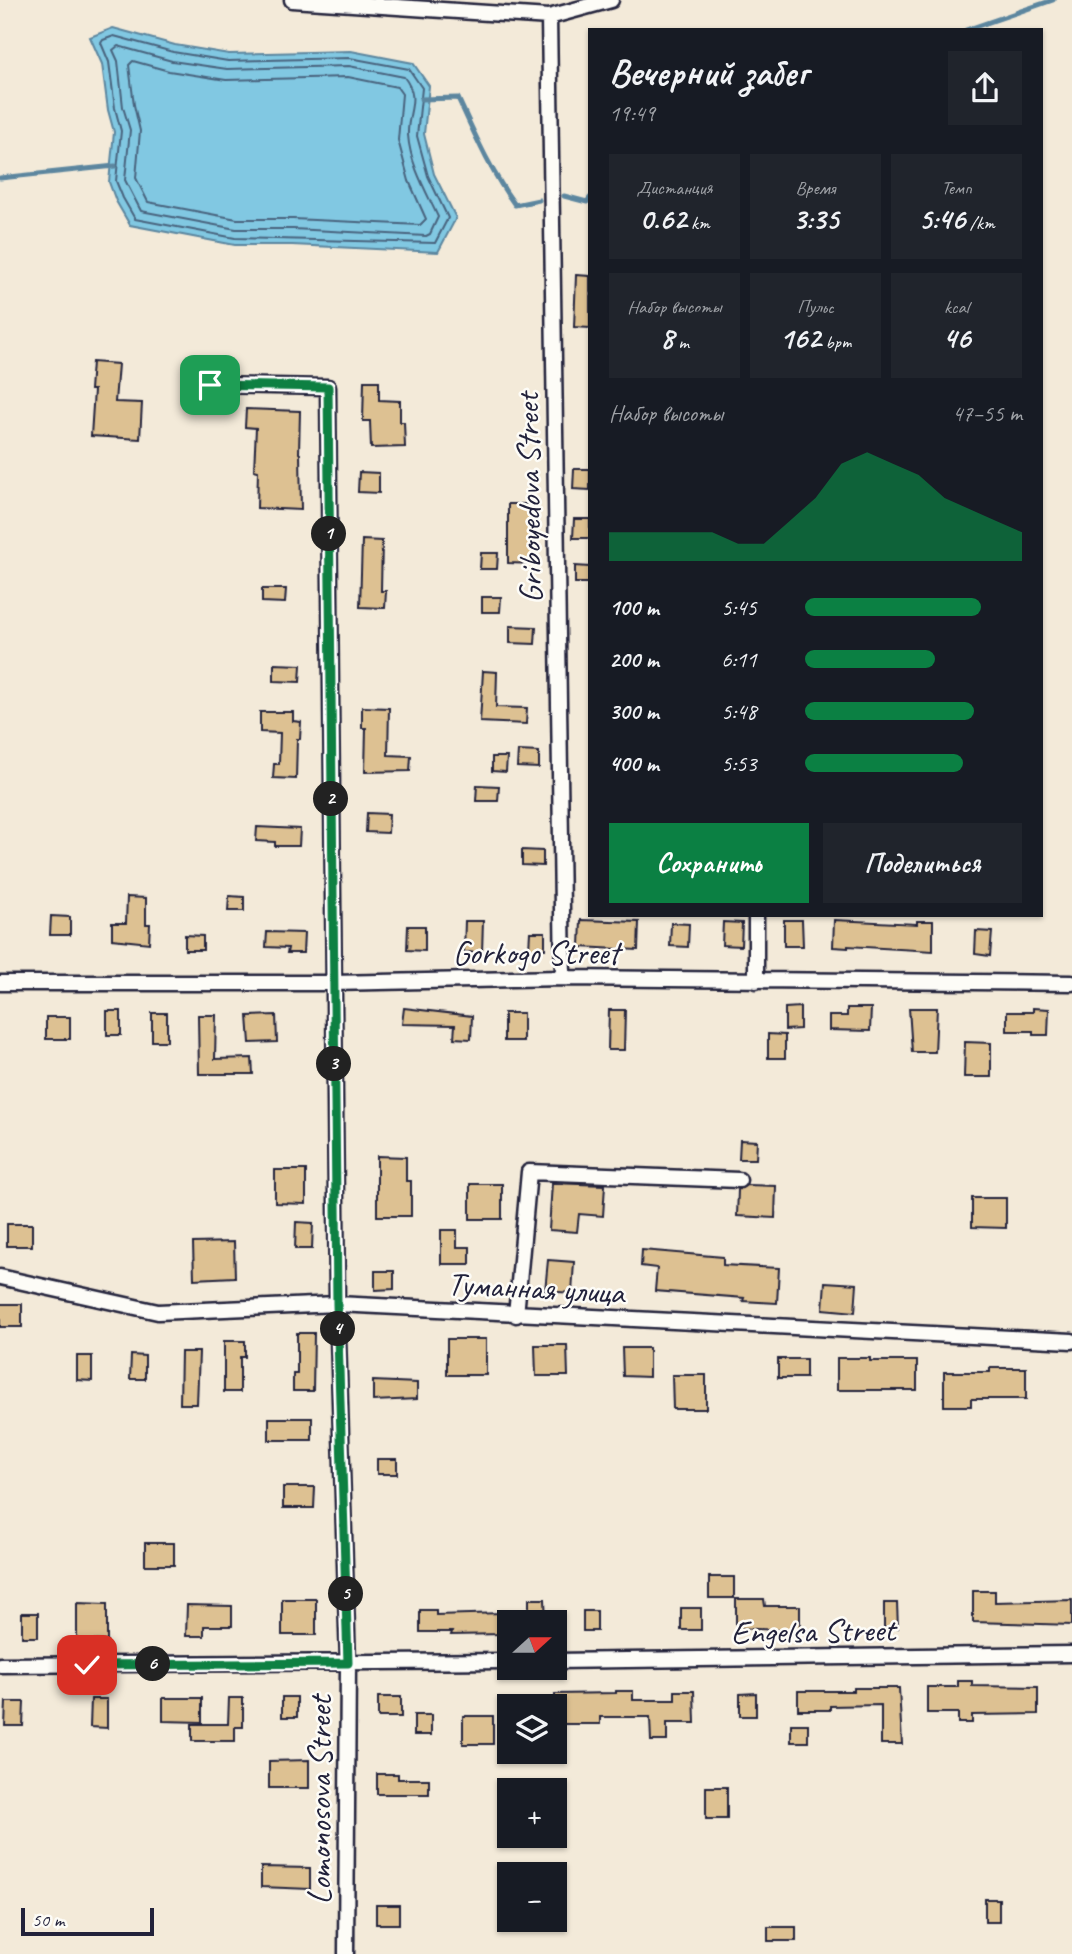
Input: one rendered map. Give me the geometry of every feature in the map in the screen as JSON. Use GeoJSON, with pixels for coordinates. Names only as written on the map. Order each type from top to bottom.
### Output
{"type":"FeatureCollection","features":[{"type":"Feature","properties":{"kind":"street"},"geometry":{"type":"LineString","coordinates":[[292,0],[549,17],[611,0]]}},
{"type":"Feature","properties":{"kind":"street","name":"Griboyedova Street"},"geometry":{"type":"LineString","coordinates":[[549,17],[563,978]]}},
{"type":"Feature","properties":{"kind":"street","name":"Lomonosova Street"},"geometry":{"type":"LineString","coordinates":[[210,385],[328,387],[337,1304],[348,1663],[346,1954]]}},
{"type":"Feature","properties":{"kind":"street"},"geometry":{"type":"LineString","coordinates":[[756,917],[756,981]]}},
{"type":"Feature","properties":{"kind":"street","name":"Gorkogo Street"},"geometry":{"type":"LineString","coordinates":[[0,983],[333,983],[563,978],[1072,983]]}},
{"type":"Feature","properties":{"kind":"street"},"geometry":{"type":"LineString","coordinates":[[516,1315],[529,1172],[739,1180]]}},
{"type":"Feature","properties":{"kind":"street","name":"Туманная улица"},"geometry":{"type":"LineString","coordinates":[[0,1277],[158,1312],[337,1304],[1072,1341]]}},
{"type":"Feature","properties":{"kind":"street","name":"Engelsa Street"},"geometry":{"type":"LineString","coordinates":[[567,1661],[1072,1654]]}},
{"type":"Feature","properties":{"kind":"street"},"geometry":{"type":"LineString","coordinates":[[0,1665],[497,1661]]}},
{"type":"Feature","properties":{"kind":"water"},"geometry":{"type":"Polygon","coordinates":[[[113,28],[175,45],[229,54],[351,51],[413,63],[429,86],[424,134],[434,174],[456,218],[438,252],[235,245],[130,225],[109,182],[114,132],[102,64],[90,37],[113,28]]]}},
{"type":"Feature","properties":{"kind":"building"},"geometry":{"type":"Polygon","coordinates":[[[576,275],[588,276],[588,328],[574,327],[576,275]]]}},
{"type":"Feature","properties":{"kind":"building"},"geometry":{"type":"Polygon","coordinates":[[[92,362],[118,364],[115,402],[142,403],[140,439],[91,436],[94,390],[90,390],[92,362]]]}},
{"type":"Feature","properties":{"kind":"building"},"geometry":{"type":"Polygon","coordinates":[[[364,381],[379,381],[379,400],[400,401],[400,422],[404,422],[405,447],[371,448],[370,421],[363,421],[364,381]]]}},
{"type":"Feature","properties":{"kind":"building"},"geometry":{"type":"Polygon","coordinates":[[[246,409],[300,411],[301,510],[257,508],[258,471],[254,470],[256,428],[245,427],[246,409]]]}},
{"type":"Feature","properties":{"kind":"building"},"geometry":{"type":"Polygon","coordinates":[[[574,469],[588,469],[588,490],[573,489],[574,469]]]}},
{"type":"Feature","properties":{"kind":"building"},"geometry":{"type":"Polygon","coordinates":[[[359,472],[379,473],[379,493],[358,492],[359,472]]]}},
{"type":"Feature","properties":{"kind":"building"},"geometry":{"type":"Polygon","coordinates":[[[508,504],[535,504],[535,564],[508,563],[508,504]]]}},
{"type":"Feature","properties":{"kind":"building"},"geometry":{"type":"Polygon","coordinates":[[[574,519],[588,519],[588,538],[573,538],[574,519]]]}},
{"type":"Feature","properties":{"kind":"building"},"geometry":{"type":"Polygon","coordinates":[[[362,540],[382,541],[381,591],[386,591],[385,608],[360,607],[362,540]]]}},
{"type":"Feature","properties":{"kind":"building"},"geometry":{"type":"Polygon","coordinates":[[[481,553],[498,553],[497,569],[480,569],[481,553]]]}},
{"type":"Feature","properties":{"kind":"building"},"geometry":{"type":"Polygon","coordinates":[[[575,566],[588,567],[588,583],[575,583],[575,566]]]}},
{"type":"Feature","properties":{"kind":"building"},"geometry":{"type":"Polygon","coordinates":[[[262,589],[286,589],[285,603],[262,602],[262,589]]]}},
{"type":"Feature","properties":{"kind":"building"},"geometry":{"type":"Polygon","coordinates":[[[482,597],[501,597],[500,612],[482,612],[482,597]]]}},
{"type":"Feature","properties":{"kind":"building"},"geometry":{"type":"Polygon","coordinates":[[[510,626],[536,627],[535,644],[510,643],[510,626]]]}},
{"type":"Feature","properties":{"kind":"building"},"geometry":{"type":"Polygon","coordinates":[[[274,664],[301,665],[300,682],[274,681],[274,664]]]}},
{"type":"Feature","properties":{"kind":"building"},"geometry":{"type":"Polygon","coordinates":[[[483,671],[497,672],[496,707],[527,708],[526,724],[480,722],[483,671]]]}},
{"type":"Feature","properties":{"kind":"building"},"geometry":{"type":"Polygon","coordinates":[[[362,707],[389,708],[388,755],[411,756],[410,771],[365,772],[366,728],[362,728],[362,707]]]}},
{"type":"Feature","properties":{"kind":"building"},"geometry":{"type":"Polygon","coordinates":[[[260,712],[293,712],[293,721],[301,722],[300,739],[297,739],[296,779],[273,778],[274,764],[279,764],[280,733],[260,732],[260,712]]]}},
{"type":"Feature","properties":{"kind":"building"},"geometry":{"type":"Polygon","coordinates":[[[518,751],[539,752],[539,768],[517,767],[518,751]]]}},
{"type":"Feature","properties":{"kind":"building"},"geometry":{"type":"Polygon","coordinates":[[[492,757],[507,757],[506,772],[492,771],[492,757]]]}},
{"type":"Feature","properties":{"kind":"building"},"geometry":{"type":"Polygon","coordinates":[[[477,785],[499,786],[498,801],[476,801],[477,785]]]}},
{"type":"Feature","properties":{"kind":"building"},"geometry":{"type":"Polygon","coordinates":[[[367,813],[389,814],[388,833],[366,832],[367,813]]]}},
{"type":"Feature","properties":{"kind":"building"},"geometry":{"type":"Polygon","coordinates":[[[257,827],[300,829],[299,846],[275,846],[275,842],[256,841],[257,827]]]}},
{"type":"Feature","properties":{"kind":"building"},"geometry":{"type":"Polygon","coordinates":[[[522,850],[543,851],[543,866],[522,865],[522,850]]]}},
{"type":"Feature","properties":{"kind":"building"},"geometry":{"type":"Polygon","coordinates":[[[229,896],[244,897],[244,911],[228,911],[229,896]]]}},
{"type":"Feature","properties":{"kind":"building"},"geometry":{"type":"Polygon","coordinates":[[[127,897],[146,898],[146,924],[150,924],[149,943],[112,939],[112,923],[126,923],[127,897]]]}},
{"type":"Feature","properties":{"kind":"building"},"geometry":{"type":"Polygon","coordinates":[[[51,916],[70,917],[70,935],[50,935],[51,916]]]}},
{"type":"Feature","properties":{"kind":"building"},"geometry":{"type":"Polygon","coordinates":[[[581,920],[639,922],[638,950],[580,947],[581,920]]]}},
{"type":"Feature","properties":{"kind":"building"},"geometry":{"type":"Polygon","coordinates":[[[784,920],[802,920],[803,946],[784,946],[784,920]]]}},
{"type":"Feature","properties":{"kind":"building"},"geometry":{"type":"Polygon","coordinates":[[[834,920],[917,924],[917,921],[933,921],[933,951],[833,947],[834,920]]]}},
{"type":"Feature","properties":{"kind":"building"},"geometry":{"type":"Polygon","coordinates":[[[465,921],[483,921],[482,953],[464,952],[465,921]]]}},
{"type":"Feature","properties":{"kind":"building"},"geometry":{"type":"Polygon","coordinates":[[[723,922],[742,923],[741,946],[722,945],[723,922]]]}},
{"type":"Feature","properties":{"kind":"building"},"geometry":{"type":"Polygon","coordinates":[[[671,923],[689,924],[688,947],[670,946],[671,923]]]}},
{"type":"Feature","properties":{"kind":"building"},"geometry":{"type":"Polygon","coordinates":[[[408,926],[425,926],[425,951],[407,950],[408,926]]]}},
{"type":"Feature","properties":{"kind":"building"},"geometry":{"type":"Polygon","coordinates":[[[976,931],[992,932],[990,956],[975,954],[976,931]]]}},
{"type":"Feature","properties":{"kind":"building"},"geometry":{"type":"Polygon","coordinates":[[[267,932],[304,933],[303,953],[287,953],[288,948],[266,947],[267,932]]]}},
{"type":"Feature","properties":{"kind":"building"},"geometry":{"type":"Polygon","coordinates":[[[530,932],[545,932],[545,949],[529,949],[530,932]]]}},
{"type":"Feature","properties":{"kind":"building"},"geometry":{"type":"Polygon","coordinates":[[[185,935],[203,936],[203,950],[185,950],[185,935]]]}},
{"type":"Feature","properties":{"kind":"building"},"geometry":{"type":"Polygon","coordinates":[[[800,1007],[800,1029],[785,1030],[785,1008],[800,1007]]]}},
{"type":"Feature","properties":{"kind":"building"},"geometry":{"type":"Polygon","coordinates":[[[404,1008],[472,1016],[471,1039],[454,1038],[455,1025],[402,1024],[404,1008]]]}},
{"type":"Feature","properties":{"kind":"building"},"geometry":{"type":"Polygon","coordinates":[[[847,1008],[871,1008],[870,1031],[829,1030],[829,1016],[847,1016],[847,1008]]]}},
{"type":"Feature","properties":{"kind":"building"},"geometry":{"type":"Polygon","coordinates":[[[909,1008],[937,1008],[935,1052],[912,1052],[909,1008]]]}},
{"type":"Feature","properties":{"kind":"building"},"geometry":{"type":"Polygon","coordinates":[[[1033,1008],[1049,1009],[1048,1035],[1033,1035],[1033,1031],[1007,1031],[1007,1012],[1033,1012],[1033,1008]]]}},
{"type":"Feature","properties":{"kind":"building"},"geometry":{"type":"Polygon","coordinates":[[[609,1010],[625,1010],[624,1050],[608,1050],[609,1010]]]}},
{"type":"Feature","properties":{"kind":"building"},"geometry":{"type":"Polygon","coordinates":[[[107,1011],[121,1011],[121,1035],[107,1035],[107,1011]]]}},
{"type":"Feature","properties":{"kind":"building"},"geometry":{"type":"Polygon","coordinates":[[[152,1013],[167,1013],[167,1041],[152,1041],[152,1013]]]}},
{"type":"Feature","properties":{"kind":"building"},"geometry":{"type":"Polygon","coordinates":[[[504,1013],[523,1013],[523,1041],[504,1041],[504,1013]]]}},
{"type":"Feature","properties":{"kind":"building"},"geometry":{"type":"Polygon","coordinates":[[[198,1015],[216,1015],[215,1059],[252,1058],[253,1074],[199,1074],[198,1015]]]}},
{"type":"Feature","properties":{"kind":"building"},"geometry":{"type":"Polygon","coordinates":[[[276,1015],[277,1042],[250,1043],[248,1016],[276,1015]]]}},
{"type":"Feature","properties":{"kind":"building"},"geometry":{"type":"Polygon","coordinates":[[[46,1017],[70,1017],[70,1039],[46,1039],[46,1017]]]}},
{"type":"Feature","properties":{"kind":"building"},"geometry":{"type":"Polygon","coordinates":[[[768,1034],[785,1035],[785,1058],[768,1058],[768,1034]]]}},
{"type":"Feature","properties":{"kind":"building"},"geometry":{"type":"Polygon","coordinates":[[[965,1042],[991,1043],[991,1077],[964,1077],[965,1042]]]}},
{"type":"Feature","properties":{"kind":"building"},"geometry":{"type":"Polygon","coordinates":[[[740,1140],[757,1141],[756,1159],[739,1159],[740,1140]]]}},
{"type":"Feature","properties":{"kind":"building"},"geometry":{"type":"Polygon","coordinates":[[[377,1156],[406,1157],[406,1181],[411,1181],[411,1216],[377,1216],[377,1156]]]}},
{"type":"Feature","properties":{"kind":"building"},"geometry":{"type":"Polygon","coordinates":[[[275,1170],[306,1170],[306,1204],[275,1203],[275,1170]]]}},
{"type":"Feature","properties":{"kind":"building"},"geometry":{"type":"Polygon","coordinates":[[[552,1183],[605,1185],[603,1216],[579,1214],[577,1232],[549,1230],[552,1183]]]}},
{"type":"Feature","properties":{"kind":"building"},"geometry":{"type":"Polygon","coordinates":[[[470,1184],[502,1184],[502,1219],[470,1219],[470,1184]]]}},
{"type":"Feature","properties":{"kind":"building"},"geometry":{"type":"Polygon","coordinates":[[[747,1185],[776,1186],[775,1218],[737,1216],[738,1190],[747,1185]]]}},
{"type":"Feature","properties":{"kind":"building"},"geometry":{"type":"Polygon","coordinates":[[[972,1198],[1006,1198],[1006,1228],[972,1227],[972,1198]]]}},
{"type":"Feature","properties":{"kind":"building"},"geometry":{"type":"Polygon","coordinates":[[[296,1222],[313,1223],[312,1249],[295,1249],[296,1222]]]}},
{"type":"Feature","properties":{"kind":"building"},"geometry":{"type":"Polygon","coordinates":[[[7,1224],[32,1224],[32,1246],[7,1246],[7,1224]]]}},
{"type":"Feature","properties":{"kind":"building"},"geometry":{"type":"Polygon","coordinates":[[[441,1230],[457,1230],[457,1247],[470,1247],[470,1264],[441,1264],[441,1230]]]}},
{"type":"Feature","properties":{"kind":"building"},"geometry":{"type":"Polygon","coordinates":[[[234,1242],[235,1277],[194,1279],[193,1243],[234,1242]]]}},
{"type":"Feature","properties":{"kind":"building"},"geometry":{"type":"Polygon","coordinates":[[[642,1250],[723,1257],[723,1265],[779,1268],[777,1303],[655,1291],[657,1268],[641,1266],[642,1250]]]}},
{"type":"Feature","properties":{"kind":"building"},"geometry":{"type":"Polygon","coordinates":[[[548,1260],[574,1262],[572,1293],[545,1291],[548,1260]]]}},
{"type":"Feature","properties":{"kind":"building"},"geometry":{"type":"Polygon","coordinates":[[[375,1271],[394,1271],[394,1289],[375,1290],[375,1271]]]}},
{"type":"Feature","properties":{"kind":"building"},"geometry":{"type":"Polygon","coordinates":[[[825,1282],[857,1284],[855,1312],[823,1309],[825,1282]]]}},
{"type":"Feature","properties":{"kind":"building"},"geometry":{"type":"Polygon","coordinates":[[[0,1304],[22,1304],[22,1327],[0,1327],[0,1304]]]}},
{"type":"Feature","properties":{"kind":"building"},"geometry":{"type":"Polygon","coordinates":[[[297,1333],[314,1333],[313,1391],[293,1391],[293,1374],[297,1374],[297,1333]]]}},
{"type":"Feature","properties":{"kind":"building"},"geometry":{"type":"Polygon","coordinates":[[[447,1339],[486,1339],[486,1375],[447,1375],[447,1339]]]}},
{"type":"Feature","properties":{"kind":"building"},"geometry":{"type":"Polygon","coordinates":[[[224,1341],[245,1341],[245,1357],[240,1357],[240,1392],[224,1392],[224,1341]]]}},
{"type":"Feature","properties":{"kind":"building"},"geometry":{"type":"Polygon","coordinates":[[[535,1345],[567,1345],[568,1376],[536,1376],[535,1345]]]}},
{"type":"Feature","properties":{"kind":"building"},"geometry":{"type":"Polygon","coordinates":[[[622,1348],[649,1348],[649,1377],[623,1376],[622,1348]]]}},
{"type":"Feature","properties":{"kind":"building"},"geometry":{"type":"Polygon","coordinates":[[[181,1352],[199,1352],[197,1404],[180,1404],[181,1352]]]}},
{"type":"Feature","properties":{"kind":"building"},"geometry":{"type":"Polygon","coordinates":[[[131,1355],[145,1356],[145,1379],[130,1379],[131,1355]]]}},
{"type":"Feature","properties":{"kind":"building"},"geometry":{"type":"Polygon","coordinates":[[[77,1356],[92,1356],[92,1381],[77,1380],[77,1356]]]}},
{"type":"Feature","properties":{"kind":"building"},"geometry":{"type":"Polygon","coordinates":[[[837,1358],[917,1361],[917,1390],[837,1390],[837,1358]]]}},
{"type":"Feature","properties":{"kind":"building"},"geometry":{"type":"Polygon","coordinates":[[[778,1359],[806,1359],[806,1378],[778,1378],[778,1359]]]}},
{"type":"Feature","properties":{"kind":"building"},"geometry":{"type":"Polygon","coordinates":[[[990,1368],[1026,1368],[1026,1399],[971,1399],[971,1406],[944,1406],[944,1372],[990,1372],[990,1368]]]}},
{"type":"Feature","properties":{"kind":"building"},"geometry":{"type":"Polygon","coordinates":[[[672,1375],[706,1375],[706,1409],[673,1409],[672,1375]]]}},
{"type":"Feature","properties":{"kind":"building"},"geometry":{"type":"Polygon","coordinates":[[[373,1381],[417,1383],[417,1399],[373,1401],[373,1381]]]}},
{"type":"Feature","properties":{"kind":"building"},"geometry":{"type":"Polygon","coordinates":[[[269,1418],[312,1418],[312,1440],[269,1440],[269,1418]]]}},
{"type":"Feature","properties":{"kind":"building"},"geometry":{"type":"Polygon","coordinates":[[[377,1459],[397,1459],[397,1474],[377,1474],[377,1459]]]}},
{"type":"Feature","properties":{"kind":"building"},"geometry":{"type":"Polygon","coordinates":[[[283,1487],[315,1487],[314,1508],[283,1508],[283,1487]]]}},
{"type":"Feature","properties":{"kind":"building"},"geometry":{"type":"Polygon","coordinates":[[[145,1543],[174,1543],[174,1565],[145,1565],[145,1543]]]}},
{"type":"Feature","properties":{"kind":"building"},"geometry":{"type":"Polygon","coordinates":[[[709,1577],[734,1577],[734,1598],[709,1598],[709,1577]]]}},
{"type":"Feature","properties":{"kind":"building"},"geometry":{"type":"Polygon","coordinates":[[[973,1591],[995,1591],[995,1602],[1072,1600],[1072,1625],[973,1622],[973,1591]]]}},
{"type":"Feature","properties":{"kind":"building"},"geometry":{"type":"Polygon","coordinates":[[[282,1599],[316,1599],[316,1635],[282,1635],[282,1599]]]}},
{"type":"Feature","properties":{"kind":"building"},"geometry":{"type":"Polygon","coordinates":[[[529,1599],[545,1599],[545,1610],[529,1610],[529,1599]]]}},
{"type":"Feature","properties":{"kind":"building"},"geometry":{"type":"Polygon","coordinates":[[[736,1599],[764,1599],[765,1606],[800,1606],[800,1631],[736,1628],[736,1599]]]}},
{"type":"Feature","properties":{"kind":"building"},"geometry":{"type":"Polygon","coordinates":[[[77,1603],[107,1604],[107,1641],[77,1640],[77,1603]]]}},
{"type":"Feature","properties":{"kind":"building"},"geometry":{"type":"Polygon","coordinates":[[[884,1603],[897,1603],[898,1628],[884,1628],[884,1603]]]}},
{"type":"Feature","properties":{"kind":"building"},"geometry":{"type":"Polygon","coordinates":[[[187,1605],[232,1606],[232,1626],[204,1626],[204,1636],[186,1636],[187,1605]]]}},
{"type":"Feature","properties":{"kind":"building"},"geometry":{"type":"Polygon","coordinates":[[[681,1608],[701,1608],[701,1630],[681,1630],[681,1608]]]}},
{"type":"Feature","properties":{"kind":"building"},"geometry":{"type":"Polygon","coordinates":[[[420,1610],[436,1610],[436,1615],[497,1613],[497,1634],[451,1635],[452,1632],[420,1632],[420,1610]]]}},
{"type":"Feature","properties":{"kind":"building"},"geometry":{"type":"Polygon","coordinates":[[[583,1611],[597,1611],[597,1631],[583,1631],[583,1611]]]}},
{"type":"Feature","properties":{"kind":"building"},"geometry":{"type":"Polygon","coordinates":[[[22,1613],[38,1613],[38,1637],[22,1637],[22,1613]]]}},
{"type":"Feature","properties":{"kind":"building"},"geometry":{"type":"Polygon","coordinates":[[[958,1681],[972,1681],[972,1686],[1038,1687],[1038,1714],[972,1715],[972,1723],[958,1723],[958,1713],[927,1713],[927,1687],[958,1687],[958,1681]]]}},
{"type":"Feature","properties":{"kind":"building"},"geometry":{"type":"Polygon","coordinates":[[[854,1688],[899,1688],[902,1744],[881,1744],[881,1705],[798,1710],[798,1691],[854,1691],[854,1688]]]}},
{"type":"Feature","properties":{"kind":"building"},"geometry":{"type":"Polygon","coordinates":[[[633,1691],[633,1700],[675,1700],[675,1691],[694,1691],[695,1723],[667,1723],[667,1741],[651,1741],[650,1717],[600,1717],[600,1724],[567,1724],[567,1694],[555,1694],[633,1691]]]}},
{"type":"Feature","properties":{"kind":"building"},"geometry":{"type":"Polygon","coordinates":[[[756,1693],[756,1716],[740,1716],[740,1694],[756,1693]]]}},
{"type":"Feature","properties":{"kind":"building"},"geometry":{"type":"Polygon","coordinates":[[[282,1697],[297,1697],[297,1717],[282,1717],[282,1697]]]}},
{"type":"Feature","properties":{"kind":"building"},"geometry":{"type":"Polygon","coordinates":[[[378,1697],[401,1697],[401,1717],[378,1717],[378,1697]]]}},
{"type":"Feature","properties":{"kind":"building"},"geometry":{"type":"Polygon","coordinates":[[[163,1698],[202,1698],[202,1722],[163,1721],[163,1698]]]}},
{"type":"Feature","properties":{"kind":"building"},"geometry":{"type":"Polygon","coordinates":[[[229,1698],[243,1698],[243,1727],[235,1727],[235,1741],[192,1741],[192,1724],[228,1724],[229,1698]]]}},
{"type":"Feature","properties":{"kind":"building"},"geometry":{"type":"Polygon","coordinates":[[[91,1699],[107,1699],[107,1728],[90,1727],[91,1699]]]}},
{"type":"Feature","properties":{"kind":"building"},"geometry":{"type":"Polygon","coordinates":[[[6,1702],[24,1702],[23,1726],[5,1726],[6,1702]]]}},
{"type":"Feature","properties":{"kind":"building"},"geometry":{"type":"Polygon","coordinates":[[[414,1715],[431,1715],[431,1735],[414,1735],[414,1715]]]}},
{"type":"Feature","properties":{"kind":"building"},"geometry":{"type":"Polygon","coordinates":[[[463,1716],[493,1716],[493,1744],[463,1744],[463,1716]]]}},
{"type":"Feature","properties":{"kind":"building"},"geometry":{"type":"Polygon","coordinates":[[[791,1724],[808,1724],[808,1742],[791,1742],[791,1724]]]}},
{"type":"Feature","properties":{"kind":"building"},"geometry":{"type":"Polygon","coordinates":[[[309,1760],[309,1788],[269,1788],[269,1761],[309,1760]]]}},
{"type":"Feature","properties":{"kind":"building"},"geometry":{"type":"Polygon","coordinates":[[[377,1774],[398,1774],[398,1779],[429,1779],[429,1794],[377,1794],[377,1774]]]}},
{"type":"Feature","properties":{"kind":"building"},"geometry":{"type":"Polygon","coordinates":[[[706,1787],[727,1787],[727,1819],[706,1819],[706,1787]]]}},
{"type":"Feature","properties":{"kind":"building"},"geometry":{"type":"Polygon","coordinates":[[[261,1867],[310,1868],[310,1889],[261,1887],[261,1867]]]}},
{"type":"Feature","properties":{"kind":"building"},"geometry":{"type":"Polygon","coordinates":[[[985,1899],[999,1899],[999,1922],[985,1922],[985,1899]]]}},
{"type":"Feature","properties":{"kind":"building"},"geometry":{"type":"Polygon","coordinates":[[[376,1905],[399,1905],[399,1924],[376,1924],[376,1905]]]}},
{"type":"Feature","properties":{"kind":"building"},"geometry":{"type":"Polygon","coordinates":[[[768,1927],[796,1927],[796,1941],[768,1941],[768,1927]]]}},
{"type":"Feature","properties":{"kind":"waterway"},"geometry":{"type":"LineString","coordinates":[[972,28],[1053,0]]}},
{"type":"Feature","properties":{"kind":"waterway"},"geometry":{"type":"LineString","coordinates":[[421,99],[458,98],[491,166],[515,205],[539,200]]}},
{"type":"Feature","properties":{"kind":"waterway"},"geometry":{"type":"LineString","coordinates":[[0,178],[115,166]]}},
{"type":"Feature","properties":{"kind":"waterway"},"geometry":{"type":"LineString","coordinates":[[564,196],[588,201]]}},
{"type":"Feature","properties":{"kind":"route"},"geometry":{"type":"LineString","coordinates":[[87,1665],[348,1663],[337,1304],[328,387],[210,385]]}}]}
